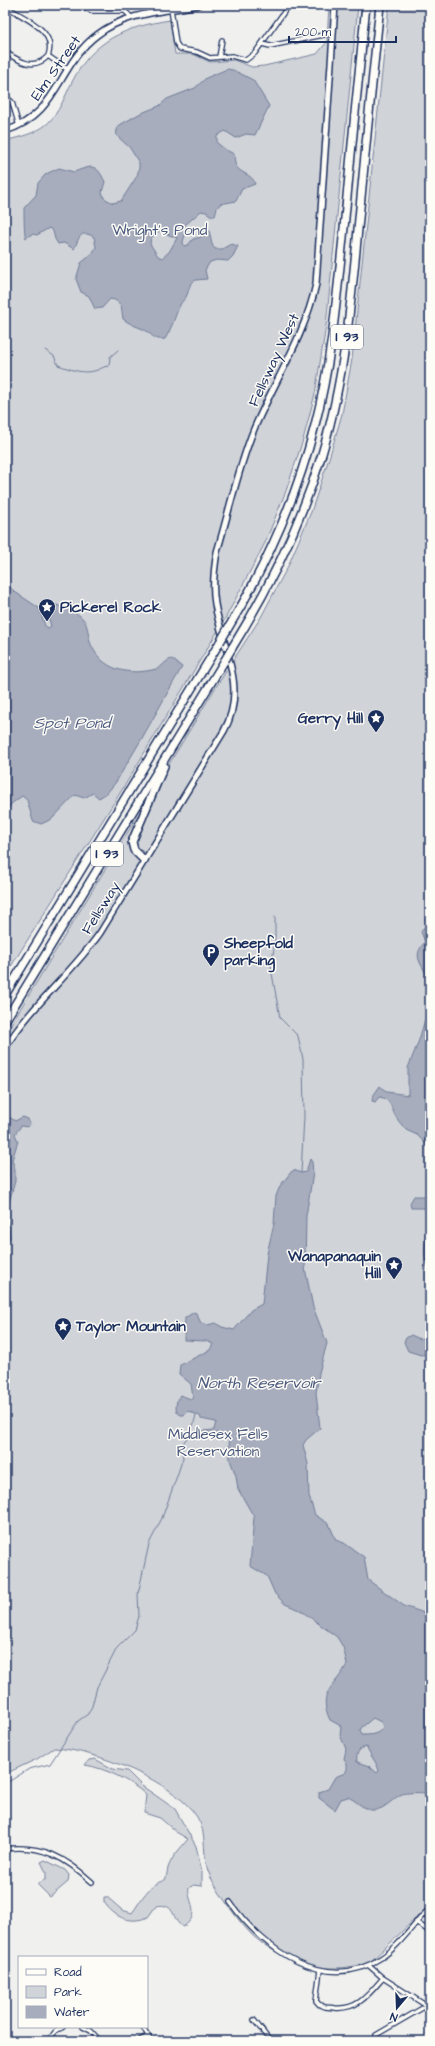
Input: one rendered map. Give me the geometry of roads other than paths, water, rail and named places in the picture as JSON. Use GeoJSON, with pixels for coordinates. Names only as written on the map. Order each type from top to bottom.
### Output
{"type":"FeatureCollection","features":[{"type":"Feature","properties":{"kind":"highway","name":"I 93"},"geometry":{"type":"LineString","coordinates":[[5,995],[227,630],[260,570],[284,517],[306,457],[321,401],[336,311],[366,5]]}},
{"type":"Feature","properties":{"kind":"highway","name":"I 93"},"geometry":{"type":"LineString","coordinates":[[5,1021],[268,587],[295,528],[318,467],[335,403],[350,313],[380,5]]}},
{"type":"Feature","properties":{"kind":"highway"},"geometry":{"type":"LineString","coordinates":[[144,860],[134,850],[132,842],[171,749]]}},
{"type":"Feature","properties":{"kind":"main road","name":"Elm Street"},"geometry":{"type":"LineString","coordinates":[[5,131],[19,126],[43,109],[67,69],[83,47],[96,35],[113,24],[131,17],[157,11],[198,5]]}},
{"type":"Feature","properties":{"kind":"main road","name":"Fellsway West"},"geometry":{"type":"LineString","coordinates":[[234,706],[235,680],[215,604],[214,568],[217,552],[249,443],[299,338],[308,317],[315,290],[319,264],[335,5]]}},
{"type":"Feature","properties":{"kind":"main road","name":"Fellsway"},"geometry":{"type":"LineString","coordinates":[[5,1048],[31,1013],[90,947],[224,731],[234,706]]}},
{"type":"Feature","properties":{"kind":"street"},"geometry":{"type":"LineString","coordinates":[[77,5],[92,11],[125,11],[131,17]]}},
{"type":"Feature","properties":{"kind":"street"},"geometry":{"type":"LineString","coordinates":[[157,5],[157,11]]}},
{"type":"Feature","properties":{"kind":"street"},"geometry":{"type":"LineString","coordinates":[[171,9],[178,47],[183,50],[197,52],[207,58],[230,56],[248,59],[262,44],[289,5]]}},
{"type":"Feature","properties":{"kind":"street"},"geometry":{"type":"LineString","coordinates":[[5,6],[46,33],[50,42],[48,56],[40,62],[29,64],[21,62],[5,52]]}},
{"type":"Feature","properties":{"kind":"street"},"geometry":{"type":"LineString","coordinates":[[262,44],[270,46],[333,33]]}},
{"type":"Feature","properties":{"kind":"street"},"geometry":{"type":"LineString","coordinates":[[219,57],[222,40]]}},
{"type":"Feature","properties":{"kind":"street"},"geometry":{"type":"LineString","coordinates":[[48,56],[67,69]]}},
{"type":"Feature","properties":{"kind":"street"},"geometry":{"type":"LineString","coordinates":[[5,96],[12,102],[19,126]]}},
{"type":"Feature","properties":{"kind":"street"},"geometry":{"type":"LineString","coordinates":[[5,1849],[38,1850],[56,1854],[92,1882]]}},
{"type":"Feature","properties":{"kind":"street"},"geometry":{"type":"LineString","coordinates":[[230,1902],[250,1928],[264,1941],[283,1954],[320,1970],[344,1971],[368,1965],[381,1958],[394,1947],[430,1908]]}},
{"type":"Feature","properties":{"kind":"street"},"geometry":{"type":"LineString","coordinates":[[416,1922],[430,1932]]}},
{"type":"Feature","properties":{"kind":"street"},"geometry":{"type":"LineString","coordinates":[[368,1965],[383,1978],[430,2008]]}},
{"type":"Feature","properties":{"kind":"street"},"geometry":{"type":"LineString","coordinates":[[320,1970],[316,2000],[320,2006],[328,2008],[340,2009],[352,2007],[363,2000],[383,1978]]}},
{"type":"Feature","properties":{"kind":"street"},"geometry":{"type":"LineString","coordinates":[[376,2035],[426,2006]]}},
{"type":"Feature","properties":{"kind":"street"},"geometry":{"type":"LineString","coordinates":[[254,2020],[270,2041]]}},
{"type":"Feature","properties":{"kind":"street"},"geometry":{"type":"LineString","coordinates":[[48,2041],[55,2032],[61,2028]]}},
{"type":"Feature","properties":{"kind":"street"},"geometry":{"type":"LineString","coordinates":[[85,2028],[91,2031],[100,2041]]}},
{"type":"Feature","properties":{"kind":"street"},"geometry":{"type":"LineString","coordinates":[[144,2028],[151,2041]]}},
{"type":"Feature","properties":{"kind":"street"},"geometry":{"type":"LineString","coordinates":[[138,2041],[148,2036]]}},
{"type":"Feature","properties":{"kind":"water","name":"Wright's Pond"},"geometry":{"type":"Polygon","coordinates":[[[227,69],[233,70],[253,80],[269,106],[255,135],[246,134],[236,138],[225,131],[217,136],[217,143],[234,154],[236,167],[254,180],[255,184],[242,189],[236,201],[220,204],[217,208],[215,216],[201,211],[184,226],[184,246],[188,245],[193,239],[201,237],[207,227],[215,249],[222,249],[231,244],[238,246],[233,256],[228,261],[217,260],[210,262],[205,270],[207,279],[196,280],[191,283],[187,296],[180,305],[165,339],[158,339],[143,329],[123,319],[121,305],[115,300],[110,299],[102,308],[95,309],[89,296],[81,292],[76,279],[81,263],[92,254],[96,247],[94,237],[82,234],[74,249],[64,243],[58,244],[53,231],[49,228],[37,235],[32,234],[26,238],[24,229],[24,208],[36,195],[38,183],[46,174],[59,168],[74,172],[89,167],[96,168],[105,182],[102,192],[104,198],[113,203],[121,201],[137,176],[139,163],[130,148],[116,135],[118,126],[139,114],[159,106],[167,99],[195,88],[206,78],[227,69]],[[159,231],[151,238],[150,244],[158,256],[162,258],[169,252],[177,238],[159,231]]]}},
{"type":"Feature","properties":{"kind":"water","name":"Spot Pond"},"geometry":{"type":"Polygon","coordinates":[[[5,582],[15,592],[39,608],[45,626],[48,628],[51,626],[47,613],[49,606],[57,605],[81,617],[85,621],[90,642],[95,652],[101,659],[117,669],[136,672],[146,671],[156,669],[172,659],[182,667],[116,782],[107,793],[99,798],[93,793],[84,798],[75,795],[52,819],[41,824],[33,821],[27,800],[22,796],[11,804],[5,815],[5,582]]]}},
{"type":"Feature","properties":{"kind":"water"},"geometry":{"type":"Polygon","coordinates":[[[430,914],[430,991],[428,978],[418,956],[421,947],[425,942],[421,932],[426,925],[425,918],[430,914]]]}},
{"type":"Feature","properties":{"kind":"water"},"geometry":{"type":"Polygon","coordinates":[[[430,1002],[430,1148],[417,1135],[406,1130],[397,1119],[386,1099],[379,1097],[375,1102],[372,1101],[373,1096],[380,1086],[387,1092],[408,1095],[408,1068],[419,1040],[430,1002]]]}},
{"type":"Feature","properties":{"kind":"water"},"geometry":{"type":"Polygon","coordinates":[[[5,1114],[15,1121],[23,1117],[28,1119],[30,1124],[28,1127],[21,1126],[15,1134],[18,1141],[12,1160],[15,1169],[15,1181],[7,1210],[10,1238],[5,1242],[5,1114]]]}},
{"type":"Feature","properties":{"kind":"water","name":"North Reservoir"},"geometry":{"type":"Polygon","coordinates":[[[310,1159],[312,1162],[313,1173],[306,1216],[305,1268],[313,1307],[327,1343],[319,1373],[316,1393],[320,1428],[306,1440],[303,1445],[308,1464],[309,1496],[315,1515],[329,1524],[336,1540],[344,1543],[364,1557],[368,1580],[404,1606],[430,1615],[430,1794],[402,1794],[377,1810],[367,1809],[348,1797],[341,1799],[335,1810],[319,1798],[319,1792],[328,1789],[335,1777],[345,1773],[347,1768],[347,1764],[344,1759],[346,1749],[340,1735],[341,1726],[330,1720],[325,1702],[330,1689],[347,1664],[343,1647],[337,1637],[300,1610],[285,1604],[275,1594],[267,1576],[250,1566],[254,1517],[238,1489],[236,1476],[230,1460],[229,1440],[217,1433],[202,1439],[203,1431],[214,1430],[216,1422],[201,1419],[200,1416],[188,1411],[184,1415],[181,1415],[178,1413],[176,1408],[176,1403],[180,1395],[191,1399],[193,1398],[191,1384],[179,1374],[180,1365],[210,1350],[213,1344],[206,1341],[184,1340],[185,1318],[194,1312],[201,1323],[208,1325],[215,1323],[222,1327],[234,1330],[251,1310],[262,1304],[267,1254],[274,1223],[276,1196],[280,1186],[291,1172],[294,1170],[301,1173],[306,1172],[310,1159]],[[373,1718],[361,1728],[360,1731],[362,1735],[377,1733],[383,1727],[381,1722],[373,1718]],[[367,1747],[358,1752],[357,1762],[369,1766],[377,1773],[379,1771],[378,1768],[367,1747]]]}},
{"type":"Feature","properties":{"kind":"water"},"geometry":{"type":"Polygon","coordinates":[[[414,1196],[430,1196],[430,1272],[426,1264],[425,1256],[428,1220],[427,1213],[424,1208],[411,1208],[410,1203],[414,1196]]]}},
{"type":"Feature","properties":{"kind":"water"},"geometry":{"type":"Polygon","coordinates":[[[411,1335],[420,1339],[430,1337],[430,1354],[421,1355],[408,1351],[404,1342],[406,1338],[411,1335]]]}},
{"type":"Feature","properties":{"kind":"waterway"},"geometry":{"type":"LineString","coordinates":[[45,350],[54,356],[58,365],[76,371],[85,372],[109,366],[110,357],[118,350]]}},
{"type":"Feature","properties":{"kind":"waterway"},"geometry":{"type":"LineString","coordinates":[[275,917],[275,942],[271,968],[280,1018],[298,1036],[303,1059],[304,1116],[301,1173]]}},
{"type":"Feature","properties":{"kind":"waterway"},"geometry":{"type":"LineString","coordinates":[[5,1784],[29,1769],[50,1764],[78,1721],[88,1714],[92,1706],[97,1687],[117,1648],[135,1630],[139,1616],[138,1594],[149,1544],[162,1518],[183,1458],[182,1445],[192,1430],[196,1415]]}},
{"type":"Feature","properties":{"kind":"place","name":"Pickerel Rock"},"geometry":{"type":"Point","coordinates":[47,622]}},
{"type":"Feature","properties":{"kind":"place","name":"Gerry Hill"},"geometry":{"type":"Point","coordinates":[376,733]}},
{"type":"Feature","properties":{"kind":"place","name":"Sheepfold parking"},"geometry":{"type":"Point","coordinates":[211,967]}},
{"type":"Feature","properties":{"kind":"place","name":"Wanapanaquin Hill"},"geometry":{"type":"Point","coordinates":[394,1280]}},
{"type":"Feature","properties":{"kind":"place","name":"Taylor Mountain"},"geometry":{"type":"Point","coordinates":[63,1341]}},
{"type":"Feature","properties":{"kind":"park label","name":"Middlesex Fells Reservation"},"geometry":{"type":"Point","coordinates":[218,1442]}}]}
